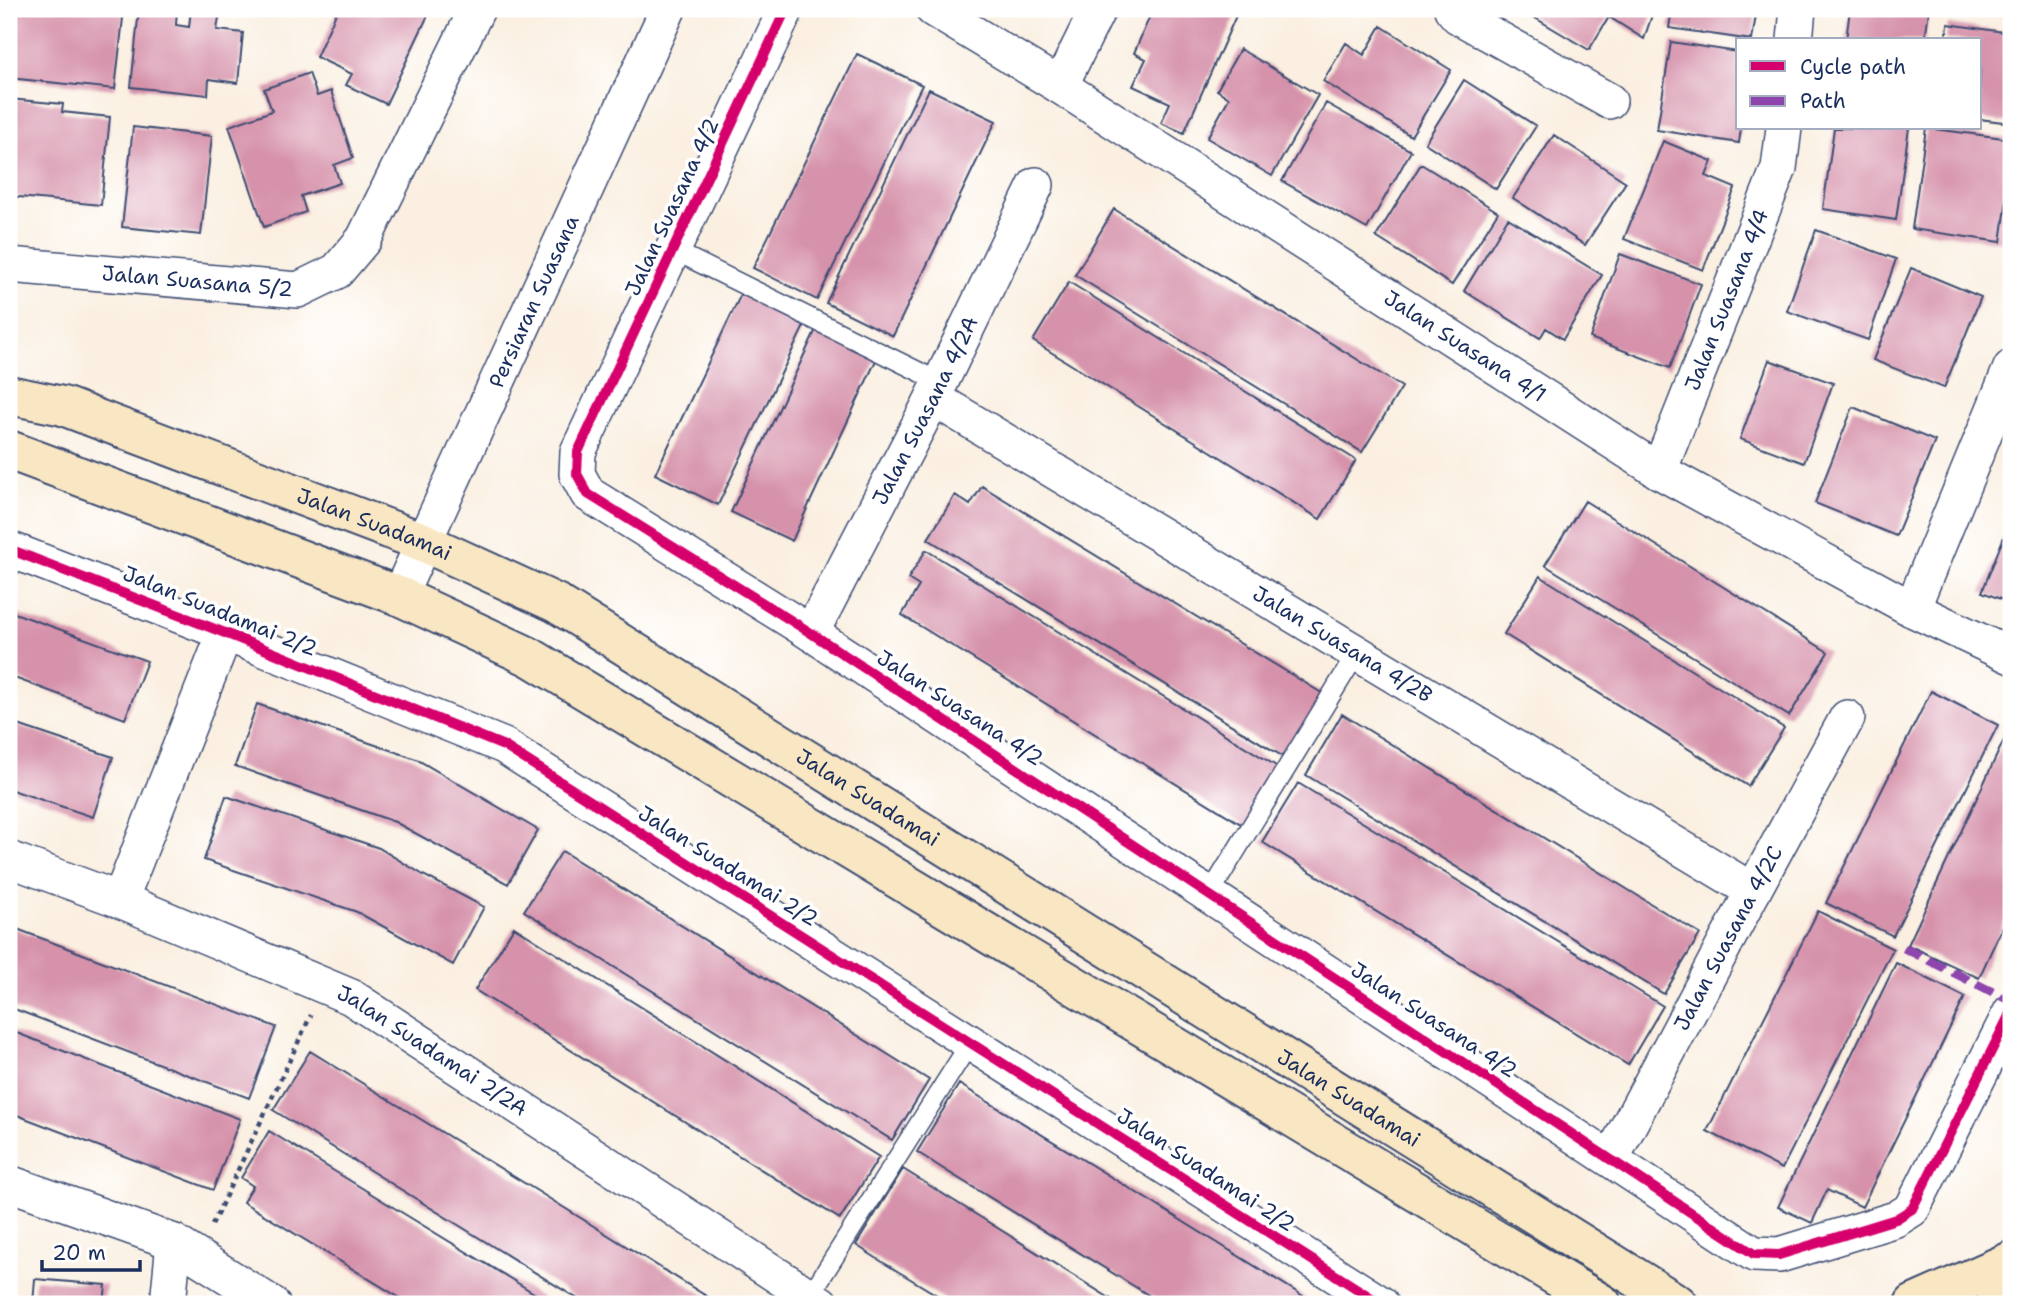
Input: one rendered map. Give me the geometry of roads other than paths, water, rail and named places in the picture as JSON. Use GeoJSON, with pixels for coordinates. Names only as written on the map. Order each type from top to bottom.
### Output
{"type":"FeatureCollection","features":[{"type":"Feature","properties":{"kind":"main road","name":"Jalan Suadamai"},"geometry":{"type":"LineString","coordinates":[[9,395],[63,406],[423,542],[556,603],[1678,1304]]}},
{"type":"Feature","properties":{"kind":"main road"},"geometry":{"type":"LineString","coordinates":[[9,450],[29,455],[399,596],[530,657],[1602,1304]]}},
{"type":"Feature","properties":{"kind":"main road"},"geometry":{"type":"LineString","coordinates":[[1914,1304],[2011,1261]]}},
{"type":"Feature","properties":{"kind":"main road"},"geometry":{"type":"LineString","coordinates":[[1995,1304],[2011,1275]]}},
{"type":"Feature","properties":{"kind":"street","name":"Jalan Suasana 5/2"},"geometry":{"type":"LineString","coordinates":[[9,265],[298,290],[337,271],[364,239],[477,9]]}},
{"type":"Feature","properties":{"kind":"street","name":"Persiaran Suasana"},"geometry":{"type":"LineString","coordinates":[[399,596],[668,9]]}},
{"type":"Feature","properties":{"kind":"street","name":"Jalan Suasana 4/2"},"geometry":{"type":"LineString","coordinates":[[786,9],[578,452],[577,474],[589,494],[811,633],[1754,1254],[1779,1255],[1896,1219],[1912,1209],[2011,1012]]}},
{"type":"Feature","properties":{"kind":"street","name":"Jalan Suasana 4/1"},"geometry":{"type":"LineString","coordinates":[[933,9],[1060,86],[1659,471],[1912,609],[2011,656]]}},
{"type":"Feature","properties":{"kind":"street"},"geometry":{"type":"LineString","coordinates":[[1060,86],[1098,9]]}},
{"type":"Feature","properties":{"kind":"street"},"geometry":{"type":"LineString","coordinates":[[1452,9],[1458,16],[1609,101]]}},
{"type":"Feature","properties":{"kind":"street"},"geometry":{"type":"LineString","coordinates":[[1795,38],[1798,9]]}},
{"type":"Feature","properties":{"kind":"street","name":"Jalan Suasana 4/4"},"geometry":{"type":"LineString","coordinates":[[1659,471],[1779,168],[1784,130]]}},
{"type":"Feature","properties":{"kind":"street","name":"Jalan Suasana 4/2A"},"geometry":{"type":"LineString","coordinates":[[811,633],[937,390],[1036,185]]}},
{"type":"Feature","properties":{"kind":"street"},"geometry":{"type":"LineString","coordinates":[[1912,609],[2011,368]]}},
{"type":"Feature","properties":{"kind":"street","name":"Jalan Suasana 4/2B"},"geometry":{"type":"LineString","coordinates":[[937,390],[1357,653],[1752,891]]}},
{"type":"Feature","properties":{"kind":"street","name":"Jalan Suadamai 2/2"},"geometry":{"type":"LineString","coordinates":[[9,549],[504,746],[1381,1304]]}},
{"type":"Feature","properties":{"kind":"street"},"geometry":{"type":"LineString","coordinates":[[120,900],[225,633]]}},
{"type":"Feature","properties":{"kind":"street","name":"Jalan Suasana 4/2C"},"geometry":{"type":"LineString","coordinates":[[1611,1159],[1752,891],[1847,718]]}},
{"type":"Feature","properties":{"kind":"street","name":"Jalan Suadamai 2/2A"},"geometry":{"type":"LineString","coordinates":[[9,859],[120,900],[351,996],[812,1302]]}},
{"type":"Feature","properties":{"kind":"street"},"geometry":{"type":"LineString","coordinates":[[9,1183],[186,1250],[272,1304]]}},
{"type":"Feature","properties":{"kind":"street"},"geometry":{"type":"LineString","coordinates":[[169,1304],[186,1250]]}},
{"type":"Feature","properties":{"kind":"lane"},"geometry":{"type":"LineString","coordinates":[[673,250],[937,390]]}},
{"type":"Feature","properties":{"kind":"lane"},"geometry":{"type":"LineString","coordinates":[[1209,895],[1357,653]]}},
{"type":"Feature","properties":{"kind":"lane"},"geometry":{"type":"LineString","coordinates":[[812,1302],[970,1042]]}}]}
